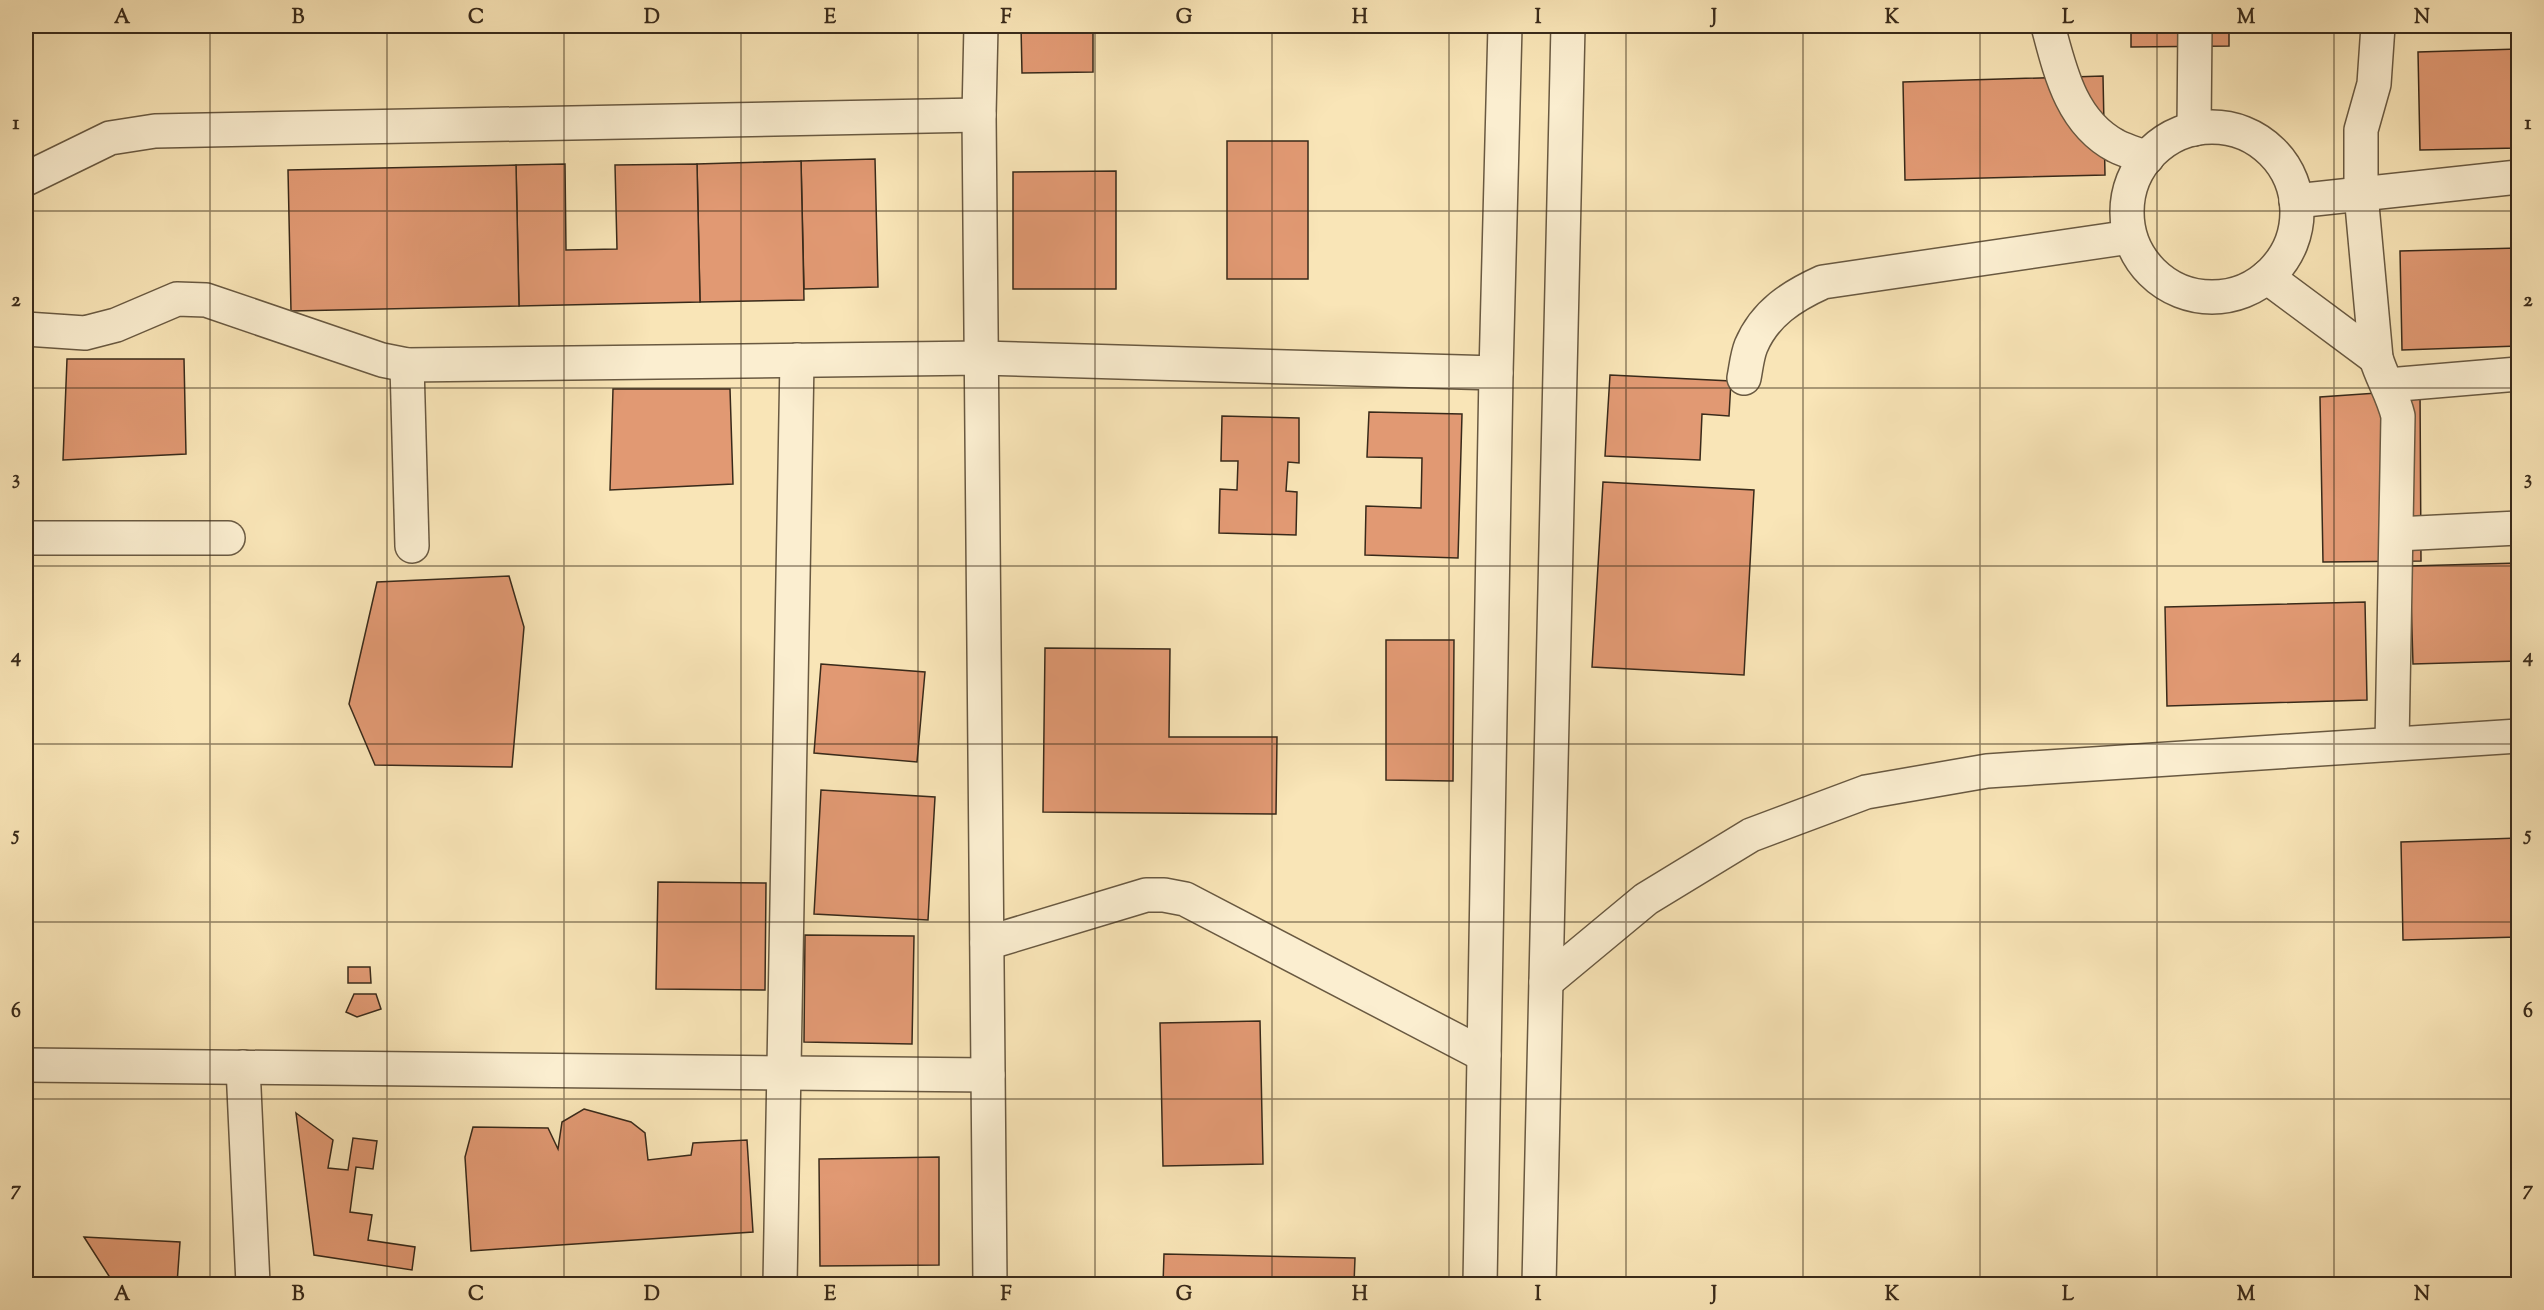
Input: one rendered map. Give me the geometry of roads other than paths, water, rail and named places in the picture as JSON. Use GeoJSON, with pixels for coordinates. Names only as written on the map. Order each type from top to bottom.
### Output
{"type":"FeatureCollection","features":[{"type":"Feature","properties":{"kind":"street"},"geometry":{"type":"LineString","coordinates":[[981,26],[979,115],[990,1284]]}},
{"type":"Feature","properties":{"kind":"street"},"geometry":{"type":"LineString","coordinates":[[1480,1284],[1496,373],[1505,26]]}},
{"type":"Feature","properties":{"kind":"street"},"geometry":{"type":"LineString","coordinates":[[1539,1284],[1568,26]]}},
{"type":"Feature","properties":{"kind":"street"},"geometry":{"type":"LineString","coordinates":[[2048,26],[2070,99],[2090,125],[2116,146],[2147,158]]}},
{"type":"Feature","properties":{"kind":"street"},"geometry":{"type":"LineString","coordinates":[[2194,129],[2195,26]]}},
{"type":"Feature","properties":{"kind":"street"},"geometry":{"type":"LineString","coordinates":[[2378,26],[2374,84],[2361,130],[2361,194],[2382,371],[2398,416],[2392,744]]}},
{"type":"Feature","properties":{"kind":"street"},"geometry":{"type":"LineString","coordinates":[[26,178],[110,138],[155,131],[979,115]]}},
{"type":"Feature","properties":{"kind":"street"},"geometry":{"type":"LineString","coordinates":[[2222,127],[2249,135],[2272,152],[2288,174],[2296,201],[2295,230],[2285,256],[2267,278],[2242,292],[2216,298],[2188,294],[2162,282],[2143,262],[2130,237],[2127,209],[2133,182],[2147,158],[2168,139],[2194,129],[2222,127]]}},
{"type":"Feature","properties":{"kind":"street"},"geometry":{"type":"LineString","coordinates":[[2296,201],[2518,177]]}},
{"type":"Feature","properties":{"kind":"street"},"geometry":{"type":"LineString","coordinates":[[1744,378],[1751,346],[1768,317],[1793,296],[1822,282],[2130,237]]}},
{"type":"Feature","properties":{"kind":"street"},"geometry":{"type":"LineString","coordinates":[[2267,278],[2382,371],[2518,374]]}},
{"type":"Feature","properties":{"kind":"street"},"geometry":{"type":"LineString","coordinates":[[26,329],[85,333],[116,325],[177,299],[207,300],[382,360],[407,365],[981,358],[1496,373]]}},
{"type":"Feature","properties":{"kind":"street"},"geometry":{"type":"LineString","coordinates":[[780,1284],[797,360]]}},
{"type":"Feature","properties":{"kind":"street"},"geometry":{"type":"LineString","coordinates":[[407,365],[412,546]]}},
{"type":"Feature","properties":{"kind":"street"},"geometry":{"type":"LineString","coordinates":[[2397,534],[2518,528]]}},
{"type":"Feature","properties":{"kind":"street"},"geometry":{"type":"LineString","coordinates":[[26,538],[228,538]]}},
{"type":"Feature","properties":{"kind":"street"},"geometry":{"type":"LineString","coordinates":[[1546,982],[1646,899],[1751,835],[1866,792],[1987,771],[2518,736]]}},
{"type":"Feature","properties":{"kind":"street"},"geometry":{"type":"LineString","coordinates":[[987,943],[1146,895],[1164,895],[1185,899],[1484,1055]]}},
{"type":"Feature","properties":{"kind":"street"},"geometry":{"type":"LineString","coordinates":[[26,1065],[988,1075]]}},
{"type":"Feature","properties":{"kind":"street"},"geometry":{"type":"LineString","coordinates":[[243,1067],[253,1284]]}}]}
